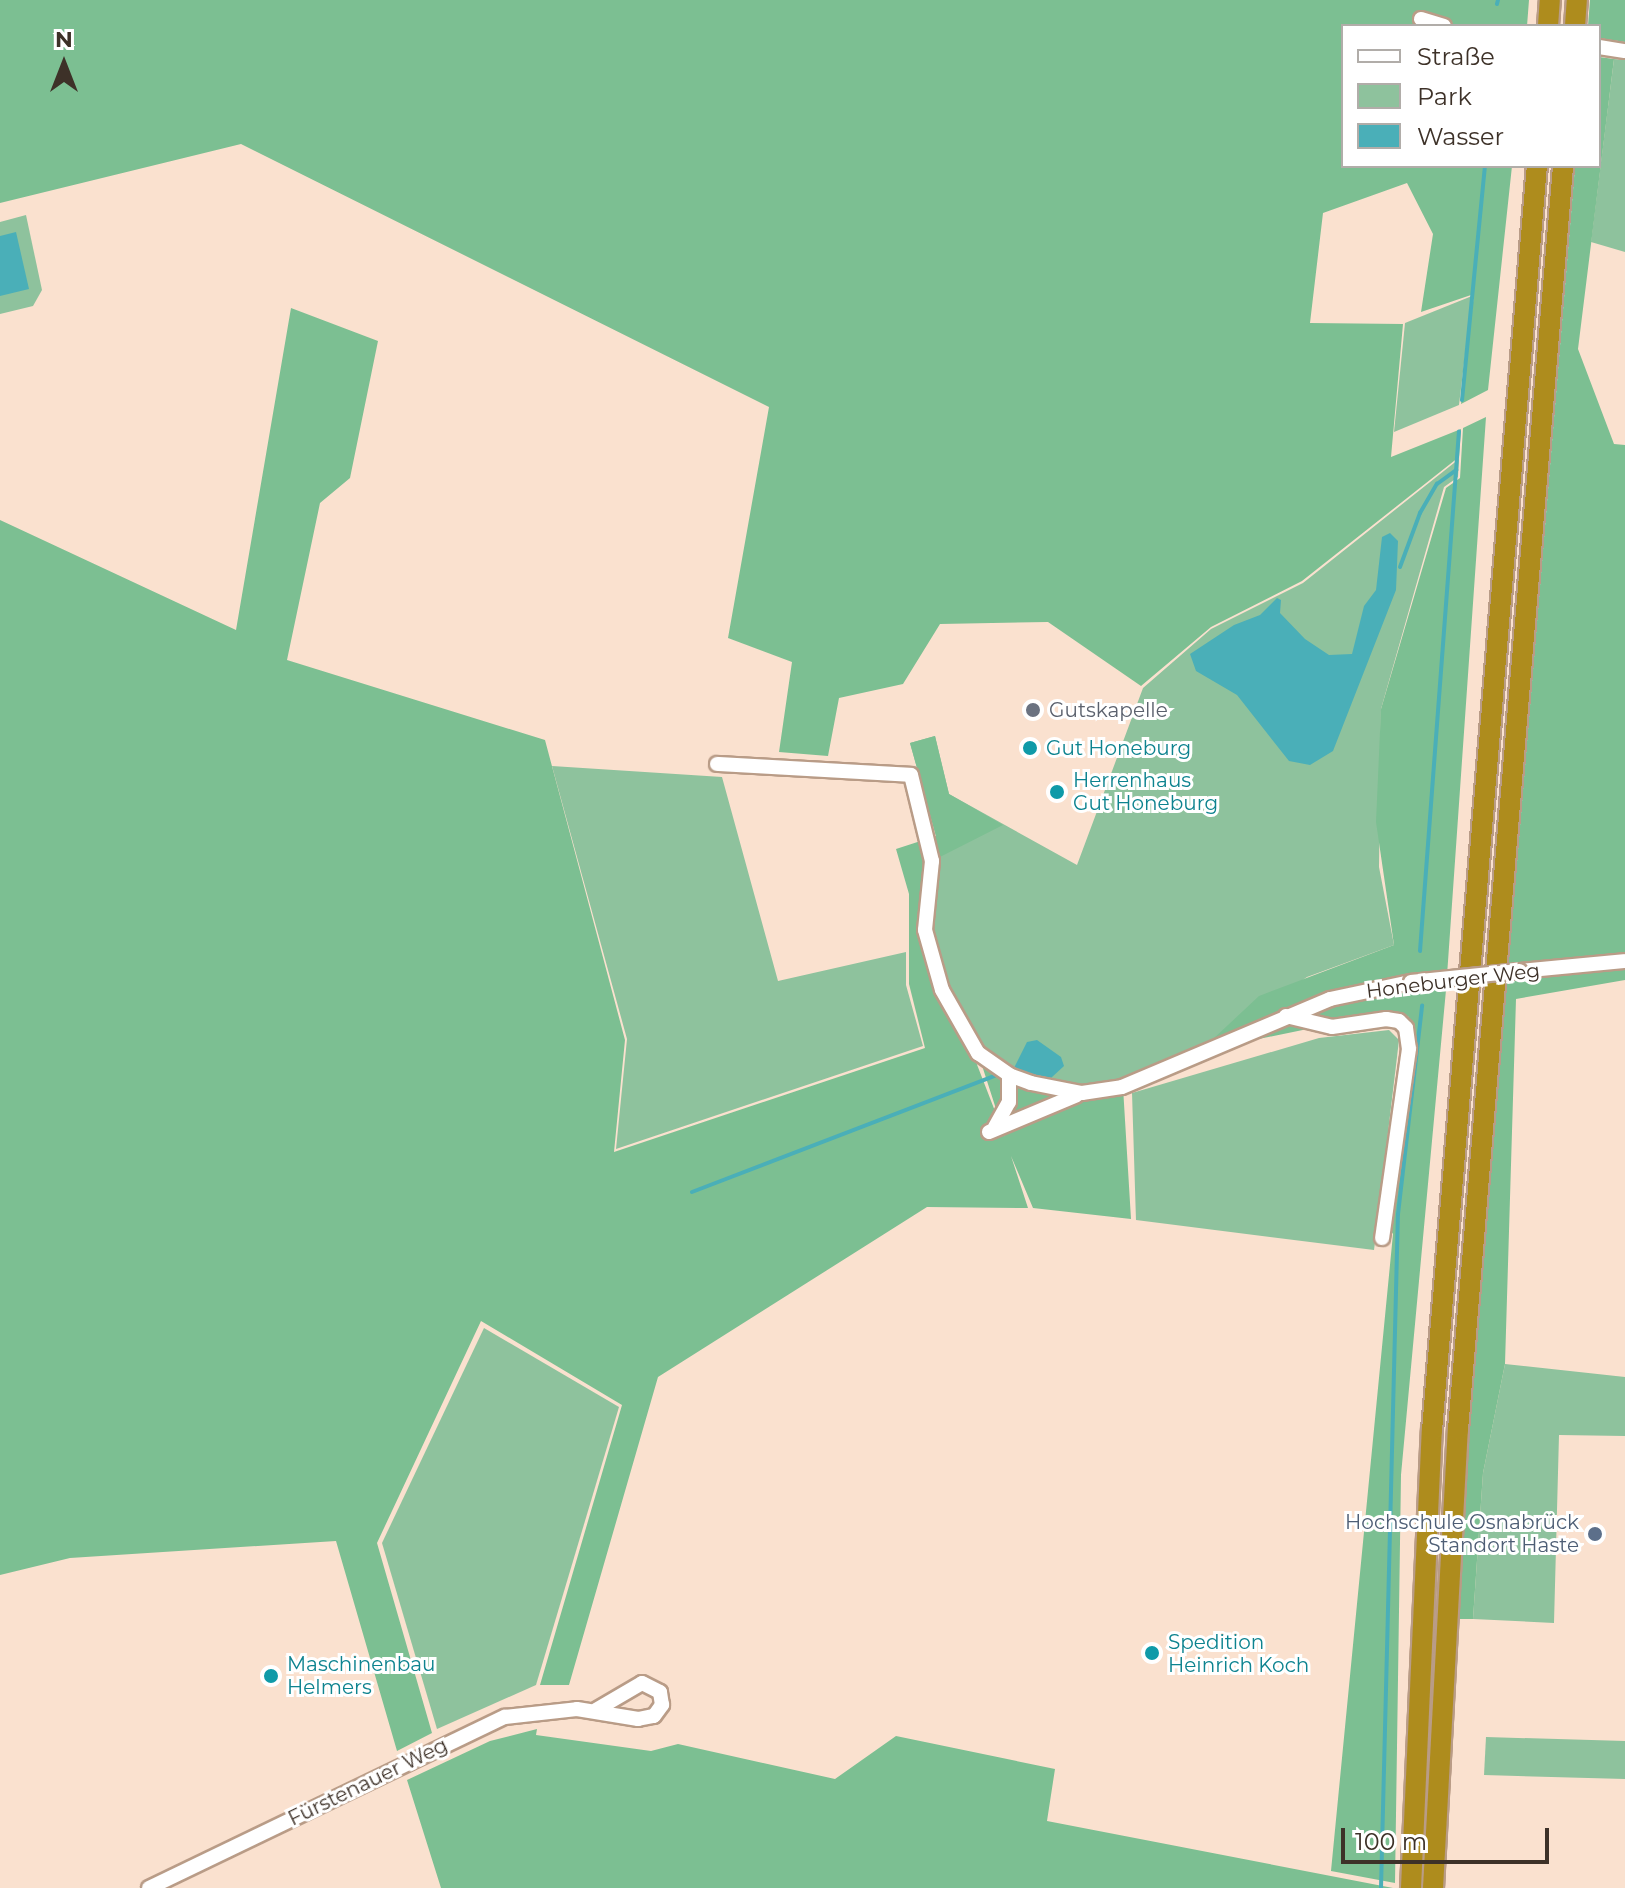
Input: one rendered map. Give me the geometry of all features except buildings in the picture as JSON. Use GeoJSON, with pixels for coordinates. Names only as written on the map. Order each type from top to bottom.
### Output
{"type":"FeatureCollection","features":[{"type":"Feature","properties":{"kind":"highway"},"geometry":{"type":"LineString","coordinates":[[1575,24],[1577,0]]}},
{"type":"Feature","properties":{"kind":"highway"},"geometry":{"type":"LineString","coordinates":[[1411,1888],[1432,1431],[1537,168]]}},
{"type":"Feature","properties":{"kind":"highway"},"geometry":{"type":"LineString","coordinates":[[1433,1888],[1458,1430],[1563,168]]}},
{"type":"Feature","properties":{"kind":"street"},"geometry":{"type":"LineString","coordinates":[[1421,19],[1437,24]]}},
{"type":"Feature","properties":{"kind":"street"},"geometry":{"type":"LineString","coordinates":[[1601,47],[1625,51]]}},
{"type":"Feature","properties":{"kind":"street","name":"Honeburger Weg"},"geometry":{"type":"LineString","coordinates":[[717,764],[911,775],[932,861],[924,914],[931,957],[958,1025],[978,1053],[1005,1073],[1082,1093]]}},
{"type":"Feature","properties":{"kind":"street","name":"Honeburger Weg"},"geometry":{"type":"LineString","coordinates":[[1005,1073],[1006,1111],[989,1132],[1082,1093],[1122,1087],[1170,1070],[1285,1016],[1330,999],[1411,982],[1625,961]]}},
{"type":"Feature","properties":{"kind":"street","name":"Honeburger Weg"},"geometry":{"type":"LineString","coordinates":[[1285,1016],[1332,1027],[1386,1019],[1399,1021],[1406,1028],[1409,1049],[1382,1238]]}},
{"type":"Feature","properties":{"kind":"street","name":"Fürstenauer Weg"},"geometry":{"type":"LineString","coordinates":[[149,1888],[505,1717],[550,1709],[596,1710]]}},
{"type":"Feature","properties":{"kind":"green space"},"geometry":{"type":"Polygon","coordinates":[[[0,0],[1529,0],[1527,24],[1341,24],[1341,168],[1512,168],[1488,390],[1461,404],[1474,294],[1421,312],[1433,234],[1407,183],[1323,213],[1310,323],[1403,324],[1391,457],[1461,429],[1459,457],[1302,581],[1211,627],[1141,686],[1048,622],[940,624],[903,684],[839,698],[828,756],[779,752],[792,662],[728,638],[769,407],[241,144],[0,203],[0,0]]]}},
{"type":"Feature","properties":{"kind":"green space"},"geometry":{"type":"Polygon","coordinates":[[[1590,0],[1625,0],[1625,42],[1601,38],[1601,24],[1588,24],[1590,0]]]}},
{"type":"Feature","properties":{"kind":"green space"},"geometry":{"type":"Polygon","coordinates":[[[1601,57],[1614,59],[1601,164],[1601,57]]]}},
{"type":"Feature","properties":{"kind":"green space"},"geometry":{"type":"Polygon","coordinates":[[[1614,59],[1625,60],[1625,252],[1591,242],[1614,59]]]}},
{"type":"Feature","properties":{"kind":"green space"},"geometry":{"type":"Polygon","coordinates":[[[1575,168],[1600,168],[1578,349],[1614,444],[1625,445],[1625,980],[1516,999],[1505,1364],[1483,1473],[1473,1619],[1454,1619],[1501,959],[1509,958],[1575,168]]]}},
{"type":"Feature","properties":{"kind":"green space"},"geometry":{"type":"Polygon","coordinates":[[[26,215],[42,290],[33,306],[0,314],[0,222],[26,215]]]}},
{"type":"Feature","properties":{"kind":"green space"},"geometry":{"type":"Polygon","coordinates":[[[1472,296],[1459,405],[1394,432],[1405,323],[1472,296]]]}},
{"type":"Feature","properties":{"kind":"green space"},"geometry":{"type":"Polygon","coordinates":[[[291,308],[378,341],[350,478],[320,503],[287,660],[545,740],[625,1040],[614,1152],[925,1048],[909,984],[909,894],[896,849],[936,836],[910,743],[935,736],[949,794],[1003,825],[932,861],[925,930],[1005,1137],[978,1053],[1009,1075],[1073,1085],[1115,1082],[1186,1056],[1212,1040],[1259,996],[1394,945],[1376,822],[1381,709],[1446,488],[1460,478],[1463,428],[1486,417],[1446,990],[1401,1475],[1395,1883],[1331,1871],[1393,1234],[1384,1220],[1409,1049],[1409,1017],[1390,1012],[1200,1051],[1123,1087],[1131,1219],[1033,1208],[1011,1156],[1028,1208],[927,1207],[658,1377],[569,1685],[540,1685],[622,1405],[481,1321],[377,1543],[432,1733],[397,1751],[336,1541],[70,1558],[0,1575],[0,520],[236,630],[291,308]]]}},
{"type":"Feature","properties":{"kind":"green space"},"geometry":{"type":"Polygon","coordinates":[[[1459,459],[1458,477],[1444,487],[1381,709],[1379,867],[1394,945],[1307,977],[1200,1051],[1122,1087],[1082,1093],[1009,1075],[958,1025],[925,930],[936,836],[910,743],[935,736],[949,794],[1077,865],[1143,688],[1211,629],[1303,583],[1459,459]]]}},
{"type":"Feature","properties":{"kind":"green space"},"geometry":{"type":"Polygon","coordinates":[[[552,766],[722,777],[778,981],[906,952],[906,985],[923,1046],[616,1149],[627,1039],[552,766]]]}},
{"type":"Feature","properties":{"kind":"green space"},"geometry":{"type":"Polygon","coordinates":[[[1389,1030],[1399,1040],[1374,1250],[1136,1220],[1132,1093],[1319,1038],[1389,1030]]]}},
{"type":"Feature","properties":{"kind":"green space"},"geometry":{"type":"Polygon","coordinates":[[[484,1328],[619,1407],[536,1685],[437,1729],[382,1543],[484,1328]]]}},
{"type":"Feature","properties":{"kind":"green space"},"geometry":{"type":"Polygon","coordinates":[[[1505,1364],[1625,1377],[1625,1436],[1559,1435],[1554,1623],[1473,1619],[1483,1473],[1505,1364]]]}},
{"type":"Feature","properties":{"kind":"green space"},"geometry":{"type":"Polygon","coordinates":[[[537,1729],[536,1735],[651,1751],[678,1744],[835,1779],[896,1736],[1055,1769],[1047,1821],[1393,1888],[441,1888],[407,1780],[490,1741],[537,1729]]]}},
{"type":"Feature","properties":{"kind":"green space"},"geometry":{"type":"Polygon","coordinates":[[[1486,1737],[1625,1741],[1625,1779],[1484,1775],[1486,1737]]]}},
{"type":"Feature","properties":{"kind":"water"},"geometry":{"type":"Polygon","coordinates":[[[16,232],[29,289],[0,296],[0,236],[16,232]]]}},
{"type":"Feature","properties":{"kind":"water"},"geometry":{"type":"Polygon","coordinates":[[[1390,533],[1398,541],[1396,590],[1333,751],[1310,765],[1289,761],[1237,695],[1196,671],[1190,654],[1234,625],[1260,615],[1277,598],[1281,600],[1280,613],[1305,639],[1329,655],[1352,654],[1364,606],[1376,590],[1382,537],[1390,533]]]}},
{"type":"Feature","properties":{"kind":"water"},"geometry":{"type":"Polygon","coordinates":[[[1037,1040],[1061,1057],[1064,1066],[1051,1078],[1013,1070],[1027,1042],[1037,1040]]]}},
{"type":"Feature","properties":{"kind":"waterway"},"geometry":{"type":"LineString","coordinates":[[1497,4],[1498,0]]}},
{"type":"Feature","properties":{"kind":"waterway"},"geometry":{"type":"LineString","coordinates":[[1462,400],[1485,168]]}},
{"type":"Feature","properties":{"kind":"waterway"},"geometry":{"type":"LineString","coordinates":[[1420,951],[1459,431]]}},
{"type":"Feature","properties":{"kind":"waterway"},"geometry":{"type":"LineString","coordinates":[[1400,567],[1420,513],[1437,484],[1456,470]]}},
{"type":"Feature","properties":{"kind":"waterway"},"geometry":{"type":"LineString","coordinates":[[1381,1888],[1398,1214],[1422,1005]]}},
{"type":"Feature","properties":{"kind":"waterway"},"geometry":{"type":"LineString","coordinates":[[692,1192],[999,1074]]}},
{"type":"Feature","properties":{"kind":"place","name":"Gutskapelle"},"geometry":{"type":"Point","coordinates":[1033,710]}},
{"type":"Feature","properties":{"kind":"place","name":"Gut Honeburg"},"geometry":{"type":"Point","coordinates":[1030,748]}},
{"type":"Feature","properties":{"kind":"place","name":"Herrenhaus Gut Honeburg"},"geometry":{"type":"Point","coordinates":[1057,792]}},
{"type":"Feature","properties":{"kind":"place","name":"Hochschule Osnabrück Standort Haste"},"geometry":{"type":"Point","coordinates":[1595,1534]}},
{"type":"Feature","properties":{"kind":"place","name":"Spedition Heinrich Koch"},"geometry":{"type":"Point","coordinates":[1152,1653]}},
{"type":"Feature","properties":{"kind":"place","name":"Maschinenbau Helmers"},"geometry":{"type":"Point","coordinates":[271,1676]}}]}
